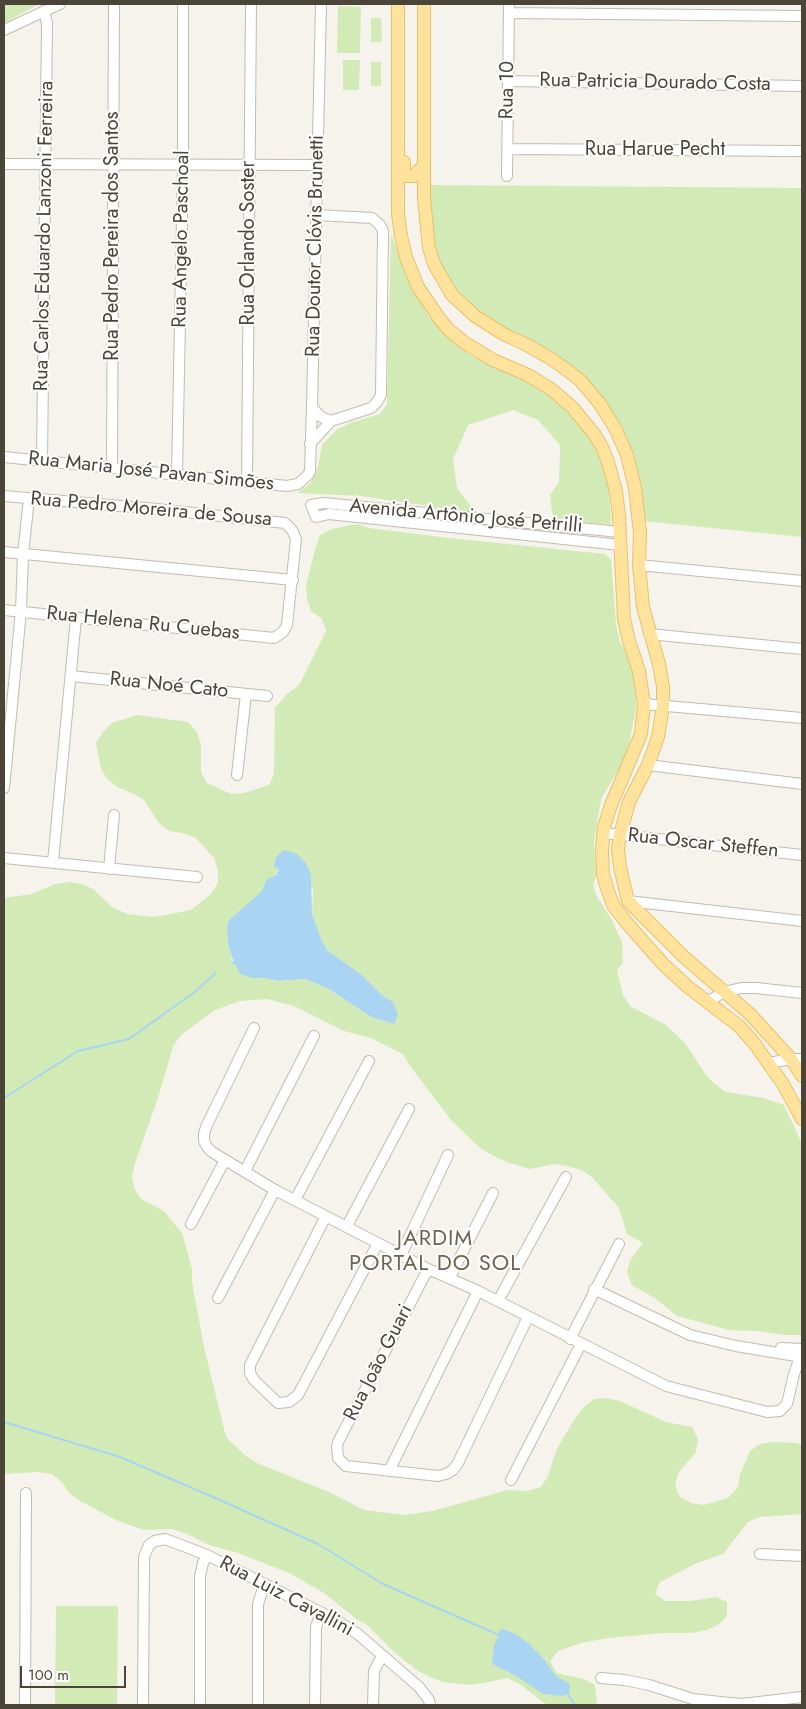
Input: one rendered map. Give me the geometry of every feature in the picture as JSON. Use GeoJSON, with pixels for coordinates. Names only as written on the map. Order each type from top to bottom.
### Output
{"type":"FeatureCollection","features":[{"type":"Feature","properties":{"kind":"main road"},"geometry":{"type":"LineString","coordinates":[[398,4],[398,92],[404,102],[398,214],[401,236],[412,272],[428,303],[449,330],[465,343],[493,360],[528,375],[551,388],[578,414],[595,435],[608,462],[616,491],[624,619],[629,641],[640,670],[644,704],[641,734],[611,805],[604,833],[602,850],[603,874],[613,905],[640,940],[663,964],[688,987],[738,1026],[769,1063],[802,1119]]}},
{"type":"Feature","properties":{"kind":"main road"},"geometry":{"type":"LineString","coordinates":[[424,4],[423,166],[426,229],[434,264],[452,295],[475,316],[505,336],[553,360],[580,380],[600,404],[615,428],[627,455],[635,488],[640,533],[639,565],[643,607],[649,634],[659,664],[663,687],[663,706],[658,737],[648,766],[630,802],[620,835],[618,849],[620,867],[628,901],[684,957],[750,1014],[797,1059],[802,1076]]}},
{"type":"Feature","properties":{"kind":"main road"},"geometry":{"type":"LineString","coordinates":[[400,176],[414,176],[423,166]]}},
{"type":"Feature","properties":{"kind":"main road"},"geometry":{"type":"LineString","coordinates":[[620,542],[640,533]]}},
{"type":"Feature","properties":{"kind":"main road"},"geometry":{"type":"LineString","coordinates":[[620,542],[639,565]]}},
{"type":"Feature","properties":{"kind":"street"},"geometry":{"type":"LineString","coordinates":[[4,30],[60,4]]}},
{"type":"Feature","properties":{"kind":"street","name":"Rua Pedro Pereira dos Santos"},"geometry":{"type":"LineString","coordinates":[[112,468],[114,4]]}},
{"type":"Feature","properties":{"kind":"street","name":"Rua Angelo Paschoal"},"geometry":{"type":"LineString","coordinates":[[177,474],[183,165],[183,4]]}},
{"type":"Feature","properties":{"kind":"street","name":"Rua Orlando Soster"},"geometry":{"type":"LineString","coordinates":[[247,482],[251,4]]}},
{"type":"Feature","properties":{"kind":"street","name":"Rua Doutor Clóvis Brunetti"},"geometry":{"type":"LineString","coordinates":[[298,484],[310,471],[321,4]]}},
{"type":"Feature","properties":{"kind":"street"},"geometry":{"type":"LineString","coordinates":[[509,8],[802,16]]}},
{"type":"Feature","properties":{"kind":"street","name":"Rua 10"},"geometry":{"type":"LineString","coordinates":[[507,176],[509,8]]}},
{"type":"Feature","properties":{"kind":"street","name":"Rua Carlos Eduardo Lanzoni Ferreira"},"geometry":{"type":"LineString","coordinates":[[42,461],[47,23],[44,11]]}},
{"type":"Feature","properties":{"kind":"street","name":"Rua Patricia Dourado Costa"},"geometry":{"type":"LineString","coordinates":[[508,81],[802,86]]}},
{"type":"Feature","properties":{"kind":"street","name":"Rua Harue Pecht"},"geometry":{"type":"LineString","coordinates":[[508,149],[802,151]]}},
{"type":"Feature","properties":{"kind":"street"},"geometry":{"type":"LineString","coordinates":[[4,164],[318,165]]}},
{"type":"Feature","properties":{"kind":"street"},"geometry":{"type":"LineString","coordinates":[[310,444],[331,421],[371,408],[381,395],[383,231],[380,225],[372,218],[317,215]]}},
{"type":"Feature","properties":{"kind":"street"},"geometry":{"type":"LineString","coordinates":[[312,407],[322,418],[331,421]]}},
{"type":"Feature","properties":{"kind":"street","name":"Rua Maria José Pavan Simões"},"geometry":{"type":"LineString","coordinates":[[4,457],[287,486],[298,484]]}},
{"type":"Feature","properties":{"kind":"street","name":"Rua Pedro Moreira de Sousa"},"geometry":{"type":"LineString","coordinates":[[4,496],[157,509],[285,523],[294,532],[296,539],[293,580]]}},
{"type":"Feature","properties":{"kind":"street"},"geometry":{"type":"LineString","coordinates":[[4,788],[21,611],[29,499]]}},
{"type":"Feature","properties":{"kind":"street","name":"Avenida Artônio José Petrilli"},"geometry":{"type":"LineString","coordinates":[[324,504],[620,542],[328,514],[316,517],[311,505],[324,504]]}},
{"type":"Feature","properties":{"kind":"street"},"geometry":{"type":"LineString","coordinates":[[4,552],[293,580]]}},
{"type":"Feature","properties":{"kind":"street"},"geometry":{"type":"LineString","coordinates":[[639,565],[802,580]]}},
{"type":"Feature","properties":{"kind":"street","name":"Rua Helena Ru Cuebas"},"geometry":{"type":"LineString","coordinates":[[4,610],[271,638],[282,634],[287,625],[293,580]]}},
{"type":"Feature","properties":{"kind":"street"},"geometry":{"type":"LineString","coordinates":[[53,862],[76,618]]}},
{"type":"Feature","properties":{"kind":"street"},"geometry":{"type":"LineString","coordinates":[[649,634],[802,649]]}},
{"type":"Feature","properties":{"kind":"street","name":"Rua Noé Cato"},"geometry":{"type":"LineString","coordinates":[[71,676],[267,696]]}},
{"type":"Feature","properties":{"kind":"street"},"geometry":{"type":"LineString","coordinates":[[237,775],[246,694]]}},
{"type":"Feature","properties":{"kind":"street"},"geometry":{"type":"LineString","coordinates":[[644,704],[802,718]]}},
{"type":"Feature","properties":{"kind":"street"},"geometry":{"type":"LineString","coordinates":[[648,766],[802,784]]}},
{"type":"Feature","properties":{"kind":"street"},"geometry":{"type":"LineString","coordinates":[[109,869],[114,815]]}},
{"type":"Feature","properties":{"kind":"street","name":"Rua Oscar Steffen"},"geometry":{"type":"LineString","coordinates":[[604,833],[802,856]]}},
{"type":"Feature","properties":{"kind":"street"},"geometry":{"type":"LineString","coordinates":[[4,858],[196,877]]}},
{"type":"Feature","properties":{"kind":"street"},"geometry":{"type":"LineString","coordinates":[[628,901],[802,921]]}},
{"type":"Feature","properties":{"kind":"street"},"geometry":{"type":"LineString","coordinates":[[707,1002],[724,992],[741,988],[802,993]]}},
{"type":"Feature","properties":{"kind":"street"},"geometry":{"type":"LineString","coordinates":[[254,1028],[204,1134],[207,1148],[225,1160],[275,1190],[428,1269],[450,1277],[666,1386],[767,1412],[780,1411],[787,1404],[794,1374],[798,1363],[802,1361]]}},
{"type":"Feature","properties":{"kind":"street"},"geometry":{"type":"LineString","coordinates":[[245,1171],[314,1036]]}},
{"type":"Feature","properties":{"kind":"street"},"geometry":{"type":"LineString","coordinates":[[769,1063],[797,1059]]}},
{"type":"Feature","properties":{"kind":"street"},"geometry":{"type":"LineString","coordinates":[[295,1200],[370,1061]]}},
{"type":"Feature","properties":{"kind":"street"},"geometry":{"type":"LineString","coordinates":[[347,1226],[409,1109]]}},
{"type":"Feature","properties":{"kind":"street"},"geometry":{"type":"LineString","coordinates":[[401,1254],[448,1155]]}},
{"type":"Feature","properties":{"kind":"street"},"geometry":{"type":"LineString","coordinates":[[191,1224],[225,1160]]}},
{"type":"Feature","properties":{"kind":"street"},"geometry":{"type":"LineString","coordinates":[[498,1301],[566,1177]]}},
{"type":"Feature","properties":{"kind":"street"},"geometry":{"type":"LineString","coordinates":[[218,1298],[275,1190]]}},
{"type":"Feature","properties":{"kind":"street"},"geometry":{"type":"LineString","coordinates":[[450,1277],[493,1193]]}},
{"type":"Feature","properties":{"kind":"street"},"geometry":{"type":"LineString","coordinates":[[326,1216],[253,1358],[250,1369],[254,1380],[278,1403],[290,1402],[298,1395],[378,1243]]}},
{"type":"Feature","properties":{"kind":"street"},"geometry":{"type":"LineString","coordinates":[[570,1339],[594,1289],[619,1244]]}},
{"type":"Feature","properties":{"kind":"street","name":"Rua João Guari"},"geometry":{"type":"LineString","coordinates":[[389,1471],[346,1466],[338,1458],[338,1442],[428,1269]]}},
{"type":"Feature","properties":{"kind":"street"},"geometry":{"type":"LineString","coordinates":[[594,1289],[684,1333],[736,1346],[802,1357]]}},
{"type":"Feature","properties":{"kind":"street"},"geometry":{"type":"LineString","coordinates":[[478,1291],[389,1471],[438,1476],[450,1472],[458,1463],[528,1317]]}},
{"type":"Feature","properties":{"kind":"street"},"geometry":{"type":"LineString","coordinates":[[511,1480],[581,1344]]}},
{"type":"Feature","properties":{"kind":"street"},"geometry":{"type":"LineString","coordinates":[[736,1346],[802,1349]]}},
{"type":"Feature","properties":{"kind":"street"},"geometry":{"type":"LineString","coordinates":[[25,1705],[26,1493]]}},
{"type":"Feature","properties":{"kind":"street","name":"Rua Luiz Cavallini"},"geometry":{"type":"LineString","coordinates":[[143,1705],[144,1557],[145,1551],[152,1543],[168,1539],[206,1555],[338,1622],[359,1636],[419,1687],[430,1702]]}},
{"type":"Feature","properties":{"kind":"street"},"geometry":{"type":"LineString","coordinates":[[760,1554],[802,1556]]}},
{"type":"Feature","properties":{"kind":"street"},"geometry":{"type":"LineString","coordinates":[[200,1705],[200,1576],[206,1555]]}},
{"type":"Feature","properties":{"kind":"street"},"geometry":{"type":"LineString","coordinates":[[258,1705],[258,1604],[264,1585]]}},
{"type":"Feature","properties":{"kind":"street"},"geometry":{"type":"LineString","coordinates":[[315,1705],[316,1627],[321,1613]]}},
{"type":"Feature","properties":{"kind":"street"},"geometry":{"type":"LineString","coordinates":[[372,1705],[374,1671],[382,1656]]}},
{"type":"Feature","properties":{"kind":"street"},"geometry":{"type":"LineString","coordinates":[[601,1678],[649,1684],[693,1699],[721,1704],[742,1705],[802,1697]]}},
{"type":"Feature","properties":{"kind":"green space"},"geometry":{"type":"Polygon","coordinates":[[[4,4],[39,4],[4,23],[4,4]]]}},
{"type":"Feature","properties":{"kind":"green space"},"geometry":{"type":"Polygon","coordinates":[[[338,6],[361,7],[360,53],[337,53],[338,6]]]}},
{"type":"Feature","properties":{"kind":"green space"},"geometry":{"type":"Polygon","coordinates":[[[371,18],[381,18],[382,42],[371,42],[371,18]]]}},
{"type":"Feature","properties":{"kind":"green space"},"geometry":{"type":"Polygon","coordinates":[[[343,60],[360,60],[359,90],[343,90],[343,60]]]}},
{"type":"Feature","properties":{"kind":"green space"},"geometry":{"type":"Polygon","coordinates":[[[371,62],[381,62],[381,86],[371,86],[371,62]]]}},
{"type":"Feature","properties":{"kind":"green space"},"geometry":{"type":"Polygon","coordinates":[[[430,185],[802,188],[802,537],[643,521],[605,402],[505,329],[467,305],[441,270],[432,245],[430,185]]]}},
{"type":"Feature","properties":{"kind":"green space"},"geometry":{"type":"Polygon","coordinates":[[[391,233],[406,275],[428,316],[449,338],[470,355],[549,394],[575,420],[591,441],[602,464],[609,487],[611,525],[553,520],[550,495],[559,482],[560,445],[538,420],[513,410],[468,425],[453,459],[457,488],[476,513],[361,496],[297,493],[310,484],[318,467],[322,445],[336,430],[350,423],[380,414],[387,404],[391,233]]]}},
{"type":"Feature","properties":{"kind":"green space"},"geometry":{"type":"Polygon","coordinates":[[[357,524],[369,528],[449,538],[605,554],[611,559],[616,624],[620,642],[633,669],[636,708],[628,750],[622,764],[601,799],[594,842],[596,877],[593,884],[596,895],[612,920],[622,943],[623,963],[617,970],[623,995],[630,1006],[666,1025],[685,1043],[706,1075],[726,1092],[764,1098],[784,1105],[793,1124],[802,1144],[802,1337],[799,1335],[758,1331],[729,1330],[677,1316],[656,1299],[632,1285],[627,1272],[630,1260],[643,1243],[627,1234],[619,1208],[592,1177],[581,1170],[554,1164],[530,1169],[492,1155],[480,1148],[451,1120],[403,1054],[371,1038],[344,1031],[294,1006],[267,999],[240,1001],[215,1010],[181,1035],[173,1046],[158,1098],[135,1163],[132,1176],[134,1188],[141,1199],[164,1211],[182,1233],[192,1269],[192,1282],[204,1347],[226,1437],[246,1456],[257,1463],[329,1492],[364,1510],[405,1515],[432,1511],[508,1490],[528,1491],[541,1487],[548,1476],[556,1451],[562,1440],[576,1417],[594,1399],[607,1398],[620,1401],[666,1422],[692,1427],[698,1439],[696,1452],[679,1472],[675,1485],[680,1497],[691,1503],[704,1505],[728,1498],[738,1487],[740,1474],[750,1451],[760,1444],[773,1442],[798,1443],[802,1446],[802,1514],[760,1517],[748,1522],[723,1554],[697,1563],[660,1582],[655,1594],[665,1601],[691,1601],[716,1597],[727,1602],[727,1616],[718,1625],[692,1633],[664,1633],[608,1638],[581,1643],[558,1651],[550,1661],[557,1673],[584,1679],[595,1685],[597,1705],[547,1705],[521,1685],[508,1678],[470,1685],[442,1682],[418,1671],[395,1653],[367,1625],[355,1618],[324,1593],[289,1573],[238,1553],[209,1545],[172,1529],[143,1530],[116,1520],[80,1501],[69,1493],[62,1482],[51,1474],[37,1472],[4,1474],[4,898],[32,894],[55,884],[69,882],[82,884],[93,889],[112,907],[127,914],[153,917],[191,910],[211,894],[218,883],[218,870],[214,858],[196,838],[183,833],[169,831],[158,822],[144,800],[119,788],[108,780],[101,769],[96,743],[112,723],[137,715],[188,722],[197,732],[201,745],[201,772],[207,783],[231,794],[244,793],[269,785],[274,774],[275,708],[287,694],[299,685],[326,631],[322,619],[311,611],[306,585],[320,535],[332,529],[357,524]],[[279,869],[273,878],[266,880],[262,891],[229,920],[232,964],[253,978],[278,981],[305,979],[329,989],[371,1017],[395,1024],[398,1014],[393,1002],[382,995],[362,975],[327,950],[312,914],[313,888],[279,869]],[[501,1628],[492,1664],[518,1677],[556,1676],[544,1659],[513,1633],[501,1628]]]}},
{"type":"Feature","properties":{"kind":"green space"},"geometry":{"type":"Polygon","coordinates":[[[56,1606],[118,1606],[117,1705],[55,1705],[56,1606]]]}},
{"type":"Feature","properties":{"kind":"water"},"geometry":{"type":"Polygon","coordinates":[[[284,850],[297,854],[306,863],[311,875],[312,914],[327,950],[362,975],[382,995],[393,1002],[398,1014],[395,1024],[371,1017],[329,989],[305,979],[278,981],[253,978],[240,974],[236,965],[232,964],[233,960],[228,943],[227,927],[229,920],[262,891],[266,880],[276,875],[279,869],[274,866],[276,857],[284,850]]]}},
{"type":"Feature","properties":{"kind":"water"},"geometry":{"type":"Polygon","coordinates":[[[501,1628],[527,1642],[544,1659],[556,1676],[570,1684],[569,1694],[561,1696],[543,1694],[518,1677],[492,1664],[494,1646],[501,1628]]]}},
{"type":"Feature","properties":{"kind":"waterway"},"geometry":{"type":"LineString","coordinates":[[4,1098],[78,1051],[129,1039],[192,994],[216,973]]}},
{"type":"Feature","properties":{"kind":"waterway"},"geometry":{"type":"LineString","coordinates":[[4,1422],[120,1457],[213,1497],[318,1544],[383,1584],[499,1635]]}},
{"type":"Feature","properties":{"kind":"waterway"},"geometry":{"type":"LineString","coordinates":[[567,1693],[575,1705]]}},
{"type":"Feature","properties":{"kind":"district","name":"JARDIM PORTAL DO SOL"},"geometry":{"type":"Point","coordinates":[435,1252]}}]}
